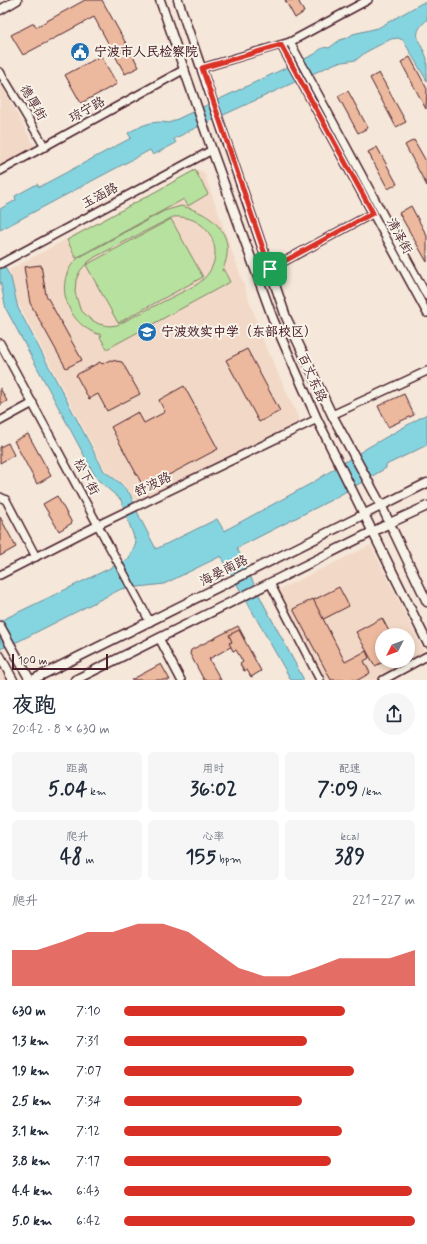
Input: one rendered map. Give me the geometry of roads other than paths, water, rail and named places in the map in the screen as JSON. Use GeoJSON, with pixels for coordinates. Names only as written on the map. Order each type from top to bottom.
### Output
{"type":"FeatureCollection","features":[{"type":"Feature","properties":{"kind":"main road"},"geometry":{"type":"LineString","coordinates":[[0,10],[17,0]]}},
{"type":"Feature","properties":{"kind":"main road","name":"百丈东路"},"geometry":{"type":"LineString","coordinates":[[160,0],[273,319],[317,419],[427,642]]}},
{"type":"Feature","properties":{"kind":"main road","name":"百丈东路"},"geometry":{"type":"LineString","coordinates":[[178,0],[286,317],[332,415],[381,505],[427,602]]}},
{"type":"Feature","properties":{"kind":"main road","name":"海晏南路"},"geometry":{"type":"LineString","coordinates":[[31,680],[150,622],[364,513],[427,483]]}},
{"type":"Feature","properties":{"kind":"main road"},"geometry":{"type":"LineString","coordinates":[[75,680],[427,506]]}},
{"type":"Feature","properties":{"kind":"main road"},"geometry":{"type":"LineString","coordinates":[[0,626],[31,680]]}},
{"type":"Feature","properties":{"kind":"main road"},"geometry":{"type":"LineString","coordinates":[[0,656],[13,680]]}},
{"type":"Feature","properties":{"kind":"street"},"geometry":{"type":"LineString","coordinates":[[202,68],[290,42],[368,0]]}},
{"type":"Feature","properties":{"kind":"street","name":"清泽街"},"geometry":{"type":"LineString","coordinates":[[290,42],[427,296]]}},
{"type":"Feature","properties":{"kind":"street","name":"清泽街"},"geometry":{"type":"LineString","coordinates":[[281,45],[427,313]]}},
{"type":"Feature","properties":{"kind":"street","name":"琼宁路"},"geometry":{"type":"LineString","coordinates":[[0,171],[185,69]]}},
{"type":"Feature","properties":{"kind":"street","name":"德厚街"},"geometry":{"type":"LineString","coordinates":[[0,72],[45,147]]}},
{"type":"Feature","properties":{"kind":"street","name":"玉涵路"},"geometry":{"type":"LineString","coordinates":[[0,264],[212,150]]}},
{"type":"Feature","properties":{"kind":"street"},"geometry":{"type":"LineString","coordinates":[[270,269],[373,213]]}},
{"type":"Feature","properties":{"kind":"street","name":"松下街"},"geometry":{"type":"LineString","coordinates":[[0,343],[150,622]]}},
{"type":"Feature","properties":{"kind":"street"},"geometry":{"type":"LineString","coordinates":[[332,415],[427,371]]}},
{"type":"Feature","properties":{"kind":"street"},"geometry":{"type":"LineString","coordinates":[[0,421],[33,404]]}},
{"type":"Feature","properties":{"kind":"street","name":"舒波路"},"geometry":{"type":"LineString","coordinates":[[0,575],[98,525],[317,419]]}},
{"type":"Feature","properties":{"kind":"street"},"geometry":{"type":"LineString","coordinates":[[0,497],[6,500],[36,557]]}},
{"type":"Feature","properties":{"kind":"street"},"geometry":{"type":"LineString","coordinates":[[270,583],[320,680]]}},
{"type":"Feature","properties":{"kind":"street"},"geometry":{"type":"LineString","coordinates":[[159,638],[181,680]]}},
{"type":"Feature","properties":{"kind":"street"},"geometry":{"type":"LineString","coordinates":[[383,680],[427,656]]}},
{"type":"Feature","properties":{"kind":"water"},"geometry":{"type":"Polygon","coordinates":[[[422,3],[427,3],[427,20],[418,30],[418,40],[427,59],[427,81],[403,40],[398,38],[391,39],[366,52],[356,60],[336,63],[191,130],[174,139],[176,143],[153,155],[150,150],[0,230],[0,209],[16,200],[15,196],[37,184],[39,187],[131,138],[128,133],[133,130],[158,122],[169,123],[315,54],[321,49],[329,48],[340,40],[353,34],[378,28],[422,3]]]}},
{"type":"Feature","properties":{"kind":"water"},"geometry":{"type":"Polygon","coordinates":[[[0,259],[11,278],[18,308],[104,471],[120,483],[130,494],[140,518],[156,549],[217,519],[224,531],[312,483],[367,448],[427,414],[427,445],[386,465],[386,468],[333,499],[237,548],[262,601],[304,680],[291,680],[221,556],[164,584],[121,589],[19,641],[0,649],[0,621],[129,559],[136,543],[121,500],[98,480],[93,472],[6,309],[0,280],[0,259]]]}},
{"type":"Feature","properties":{"kind":"place","name":"宁波市人民检察院"},"geometry":{"type":"Point","coordinates":[80,52]}},
{"type":"Feature","properties":{"kind":"place","name":"宁波效实中学（东部校区）"},"geometry":{"type":"Point","coordinates":[147,332]}}]}
